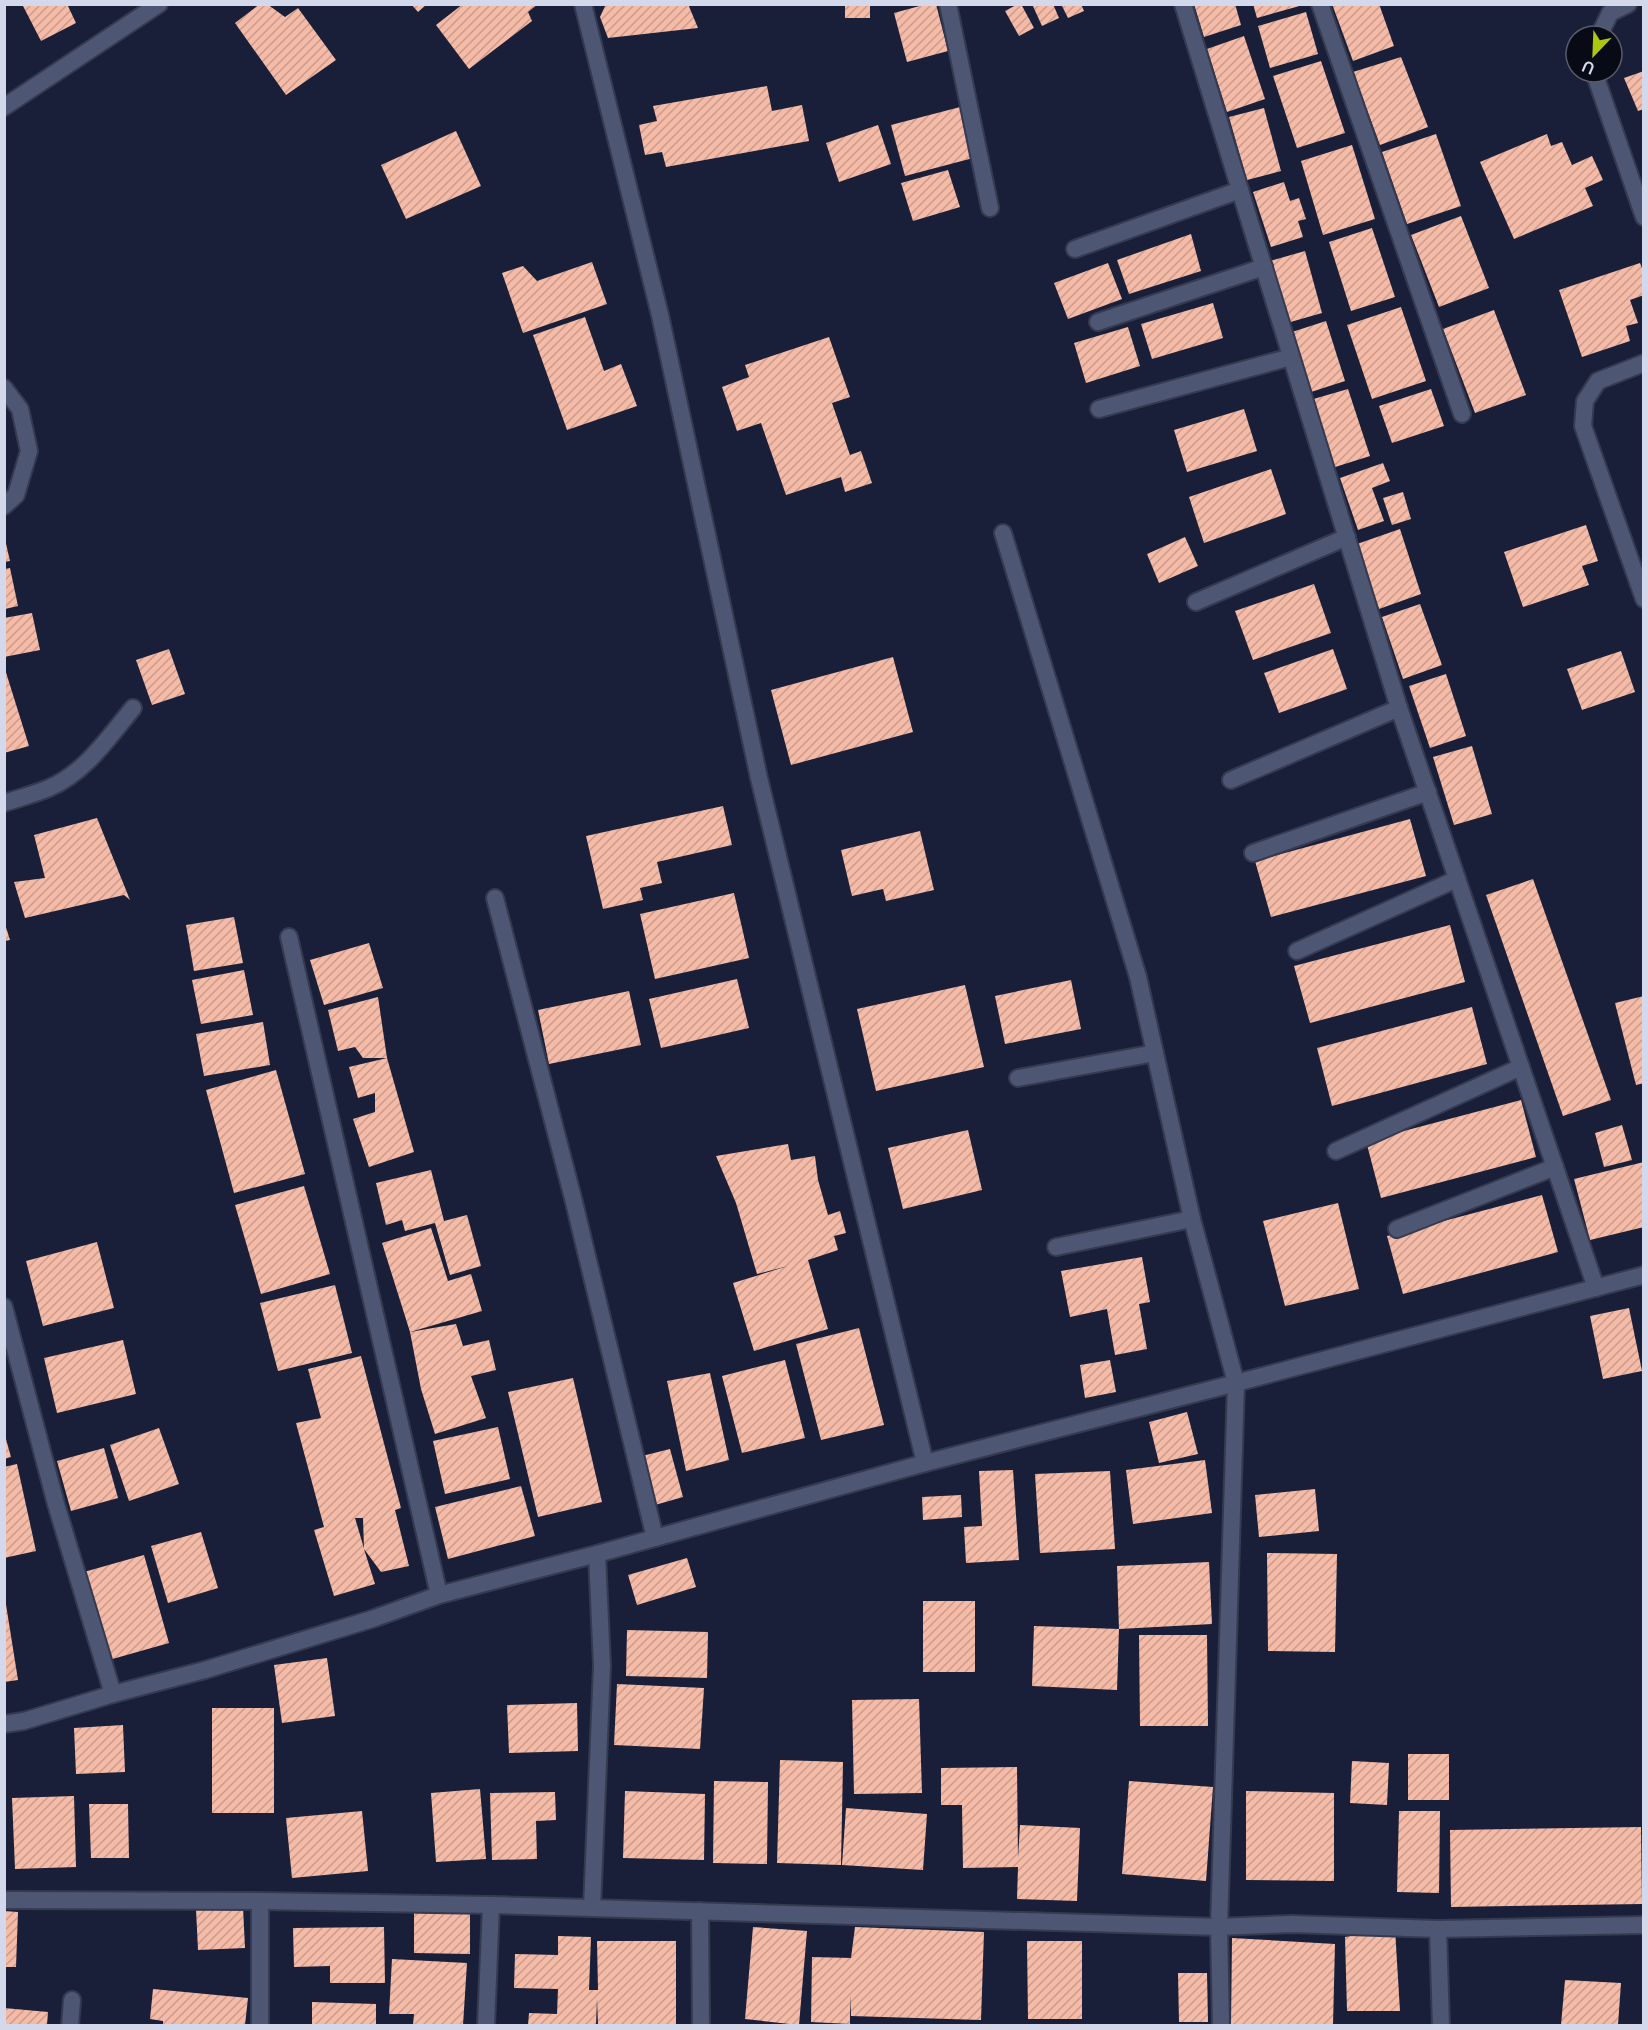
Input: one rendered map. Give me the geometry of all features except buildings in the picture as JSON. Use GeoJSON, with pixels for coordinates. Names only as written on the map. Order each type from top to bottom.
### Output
{"type":"FeatureCollection","features":[{"type":"Feature","properties":{"kind":"street"},"geometry":{"type":"LineString","coordinates":[[4,107],[159,4]]}},
{"type":"Feature","properties":{"kind":"street"},"geometry":{"type":"LineString","coordinates":[[583,4],[660,315],[759,778],[925,1463]]}},
{"type":"Feature","properties":{"kind":"street"},"geometry":{"type":"LineString","coordinates":[[948,4],[990,208]]}},
{"type":"Feature","properties":{"kind":"street"},"geometry":{"type":"LineString","coordinates":[[1184,4],[1399,708],[1596,1288]]}},
{"type":"Feature","properties":{"kind":"street"},"geometry":{"type":"LineString","coordinates":[[1320,4],[1462,414]]}},
{"type":"Feature","properties":{"kind":"street"},"geometry":{"type":"LineString","coordinates":[[1605,24],[1610,13],[1628,4]]}},
{"type":"Feature","properties":{"kind":"street"},"geometry":{"type":"LineString","coordinates":[[1597,84],[1644,217]]}},
{"type":"Feature","properties":{"kind":"street"},"geometry":{"type":"LineString","coordinates":[[1075,249],[1240,190]]}},
{"type":"Feature","properties":{"kind":"street"},"geometry":{"type":"LineString","coordinates":[[1098,321],[1264,267]]}},
{"type":"Feature","properties":{"kind":"street"},"geometry":{"type":"LineString","coordinates":[[1099,409],[1291,357]]}},
{"type":"Feature","properties":{"kind":"street"},"geometry":{"type":"LineString","coordinates":[[1644,363],[1598,381],[1585,401],[1584,426],[1644,599]]}},
{"type":"Feature","properties":{"kind":"street"},"geometry":{"type":"LineString","coordinates":[[4,388],[20,409],[29,451],[16,495],[4,506]]}},
{"type":"Feature","properties":{"kind":"street"},"geometry":{"type":"LineString","coordinates":[[1003,533],[1138,977],[1192,1219],[1236,1383],[1219,1927],[1221,2025]]}},
{"type":"Feature","properties":{"kind":"street"},"geometry":{"type":"LineString","coordinates":[[1196,602],[1347,537]]}},
{"type":"Feature","properties":{"kind":"street"},"geometry":{"type":"LineString","coordinates":[[4,803],[51,788],[74,773],[97,752],[133,708]]}},
{"type":"Feature","properties":{"kind":"street"},"geometry":{"type":"LineString","coordinates":[[1231,780],[1399,708]]}},
{"type":"Feature","properties":{"kind":"street"},"geometry":{"type":"LineString","coordinates":[[1253,853],[1428,792]]}},
{"type":"Feature","properties":{"kind":"street"},"geometry":{"type":"LineString","coordinates":[[1297,951],[1457,879]]}},
{"type":"Feature","properties":{"kind":"street"},"geometry":{"type":"LineString","coordinates":[[495,898],[573,1198],[655,1538]]}},
{"type":"Feature","properties":{"kind":"street"},"geometry":{"type":"LineString","coordinates":[[289,937],[439,1595]]}},
{"type":"Feature","properties":{"kind":"street"},"geometry":{"type":"LineString","coordinates":[[1018,1078],[1155,1053]]}},
{"type":"Feature","properties":{"kind":"street"},"geometry":{"type":"LineString","coordinates":[[1336,1151],[1521,1067]]}},
{"type":"Feature","properties":{"kind":"street"},"geometry":{"type":"LineString","coordinates":[[1397,1229],[1555,1167]]}},
{"type":"Feature","properties":{"kind":"street"},"geometry":{"type":"LineString","coordinates":[[1056,1247],[1192,1219]]}},
{"type":"Feature","properties":{"kind":"street"},"geometry":{"type":"LineString","coordinates":[[4,1724],[24,1721],[113,1694],[205,1670],[308,1639],[439,1595],[597,1554],[925,1463],[1644,1275]]}},
{"type":"Feature","properties":{"kind":"street"},"geometry":{"type":"LineString","coordinates":[[4,1307],[57,1504],[113,1694]]}},
{"type":"Feature","properties":{"kind":"street"},"geometry":{"type":"LineString","coordinates":[[592,1908],[602,1666],[597,1554]]}},
{"type":"Feature","properties":{"kind":"street"},"geometry":{"type":"LineString","coordinates":[[4,1900],[260,1900],[490,1905],[1219,1927],[1291,1924],[1438,1929],[1644,1925]]}},
{"type":"Feature","properties":{"kind":"street"},"geometry":{"type":"LineString","coordinates":[[260,1900],[260,2025]]}},
{"type":"Feature","properties":{"kind":"street"},"geometry":{"type":"LineString","coordinates":[[486,2025],[490,1905]]}},
{"type":"Feature","properties":{"kind":"street"},"geometry":{"type":"LineString","coordinates":[[700,1911],[701,2025]]}},
{"type":"Feature","properties":{"kind":"street"},"geometry":{"type":"LineString","coordinates":[[1438,1929],[1441,2025]]}},
{"type":"Feature","properties":{"kind":"street"},"geometry":{"type":"LineString","coordinates":[[70,2025],[72,2000]]}}]}
